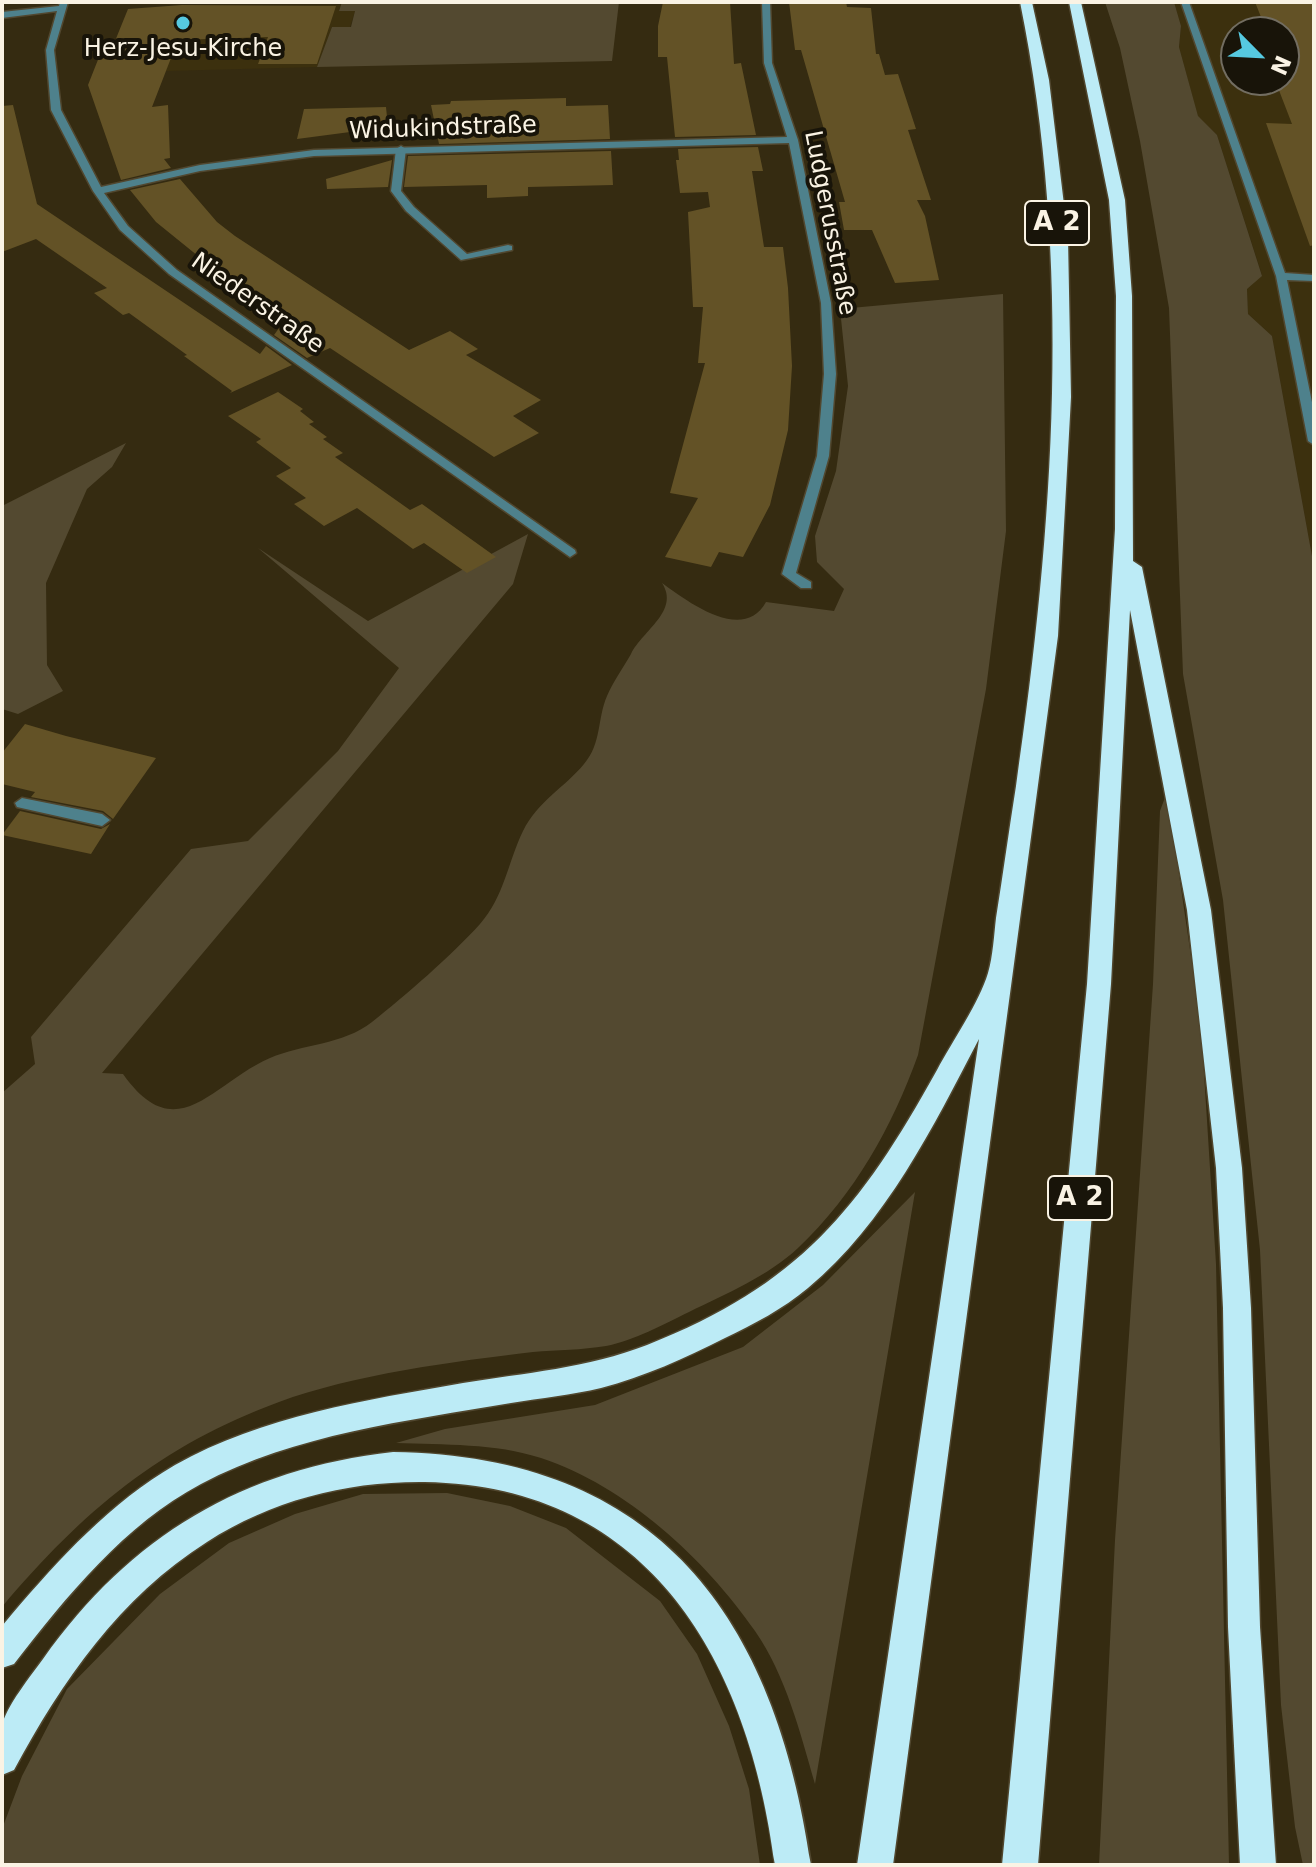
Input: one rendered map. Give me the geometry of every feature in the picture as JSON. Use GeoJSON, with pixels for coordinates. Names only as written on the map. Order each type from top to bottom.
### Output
{"type":"FeatureCollection","features":[{"type":"Feature","properties":{"kind":"highway","name":"A 2"},"geometry":{"type":"LineString","coordinates":[[875,1865],[1048,636],[1063,447],[1063,350],[1053,139],[1026,2]]}},
{"type":"Feature","properties":{"kind":"highway","name":"A 2"},"geometry":{"type":"LineString","coordinates":[[1020,1865],[1099,984],[1125,529],[1124,296],[1117,200],[1075,2]]}},
{"type":"Feature","properties":{"kind":"highway"},"geometry":{"type":"LineString","coordinates":[[1125,529],[1199,910],[1229,1168],[1237,1308],[1244,1627],[1258,1865]]}},
{"type":"Feature","properties":{"kind":"highway"},"geometry":{"type":"LineString","coordinates":[[2,1652],[63,1581],[106,1539],[152,1498],[215,1461],[332,1422],[603,1373],[674,1350],[764,1304],[805,1273],[879,1192],[903,1156],[1000,975]]}},
{"type":"Feature","properties":{"kind":"highway"},"geometry":{"type":"LineString","coordinates":[[2,1758],[36,1693],[98,1614],[153,1562],[213,1521],[316,1477],[361,1468],[437,1465],[470,1468],[514,1478],[590,1508],[642,1542],[674,1573],[731,1651],[755,1701],[775,1759],[793,1865]]}},
{"type":"Feature","properties":{"kind":"street","name":"Ludgerusstraße"},"geometry":{"type":"LineString","coordinates":[[766,2],[768,63],[793,140],[826,303],[830,374],[823,456],[789,574],[806,585]]}},
{"type":"Feature","properties":{"kind":"street"},"geometry":{"type":"LineString","coordinates":[[1185,2],[1281,276],[1314,441]]}},
{"type":"Feature","properties":{"kind":"street"},"geometry":{"type":"LineString","coordinates":[[2,15],[62,5]]}},
{"type":"Feature","properties":{"kind":"street","name":"Niederstraße"},"geometry":{"type":"LineString","coordinates":[[62,5],[50,50],[56,110],[98,191],[124,228],[173,272],[570,553]]}},
{"type":"Feature","properties":{"kind":"street","name":"Widukindstraße"},"geometry":{"type":"LineString","coordinates":[[98,191],[200,168],[314,153],[793,140]]}},
{"type":"Feature","properties":{"kind":"street"},"geometry":{"type":"LineString","coordinates":[[401,149],[396,191],[410,209],[465,258],[508,248]]}},
{"type":"Feature","properties":{"kind":"street"},"geometry":{"type":"LineString","coordinates":[[1281,276],[1314,278]]}},
{"type":"Feature","properties":{"kind":"street"},"geometry":{"type":"LineString","coordinates":[[22,803],[102,820]]}},
{"type":"Feature","properties":{"kind":"shaded area"},"geometry":{"type":"Polygon","coordinates":[[[342,2],[619,2],[612,61],[317,67],[332,27],[351,27],[355,11],[339,11],[342,2]]]}},
{"type":"Feature","properties":{"kind":"shaded area"},"geometry":{"type":"Polygon","coordinates":[[[1105,2],[1174,2],[1181,26],[1179,47],[1198,116],[1217,135],[1262,276],[1247,289],[1248,314],[1272,336],[1314,567],[1314,1865],[1303,1865],[1295,1827],[1281,1705],[1260,1250],[1223,900],[1183,674],[1169,308],[1140,141],[1120,48],[1105,2]]]}},
{"type":"Feature","properties":{"kind":"shaded area"},"geometry":{"type":"Polygon","coordinates":[[[1174,2],[1314,2],[1314,567],[1272,336],[1248,314],[1247,289],[1262,275],[1217,135],[1198,117],[1179,47],[1181,26],[1174,2]]]}},
{"type":"Feature","properties":{"kind":"shaded area"},"geometry":{"type":"Polygon","coordinates":[[[341,5],[339,10],[355,11],[350,27],[332,27],[317,67],[166,71],[174,40],[262,6],[341,5]]]}},
{"type":"Feature","properties":{"kind":"shaded area"},"geometry":{"type":"Polygon","coordinates":[[[1003,294],[1006,531],[986,689],[918,1055],[884,1133],[837,1205],[798,1248],[760,1276],[659,1327],[616,1344],[503,1356],[371,1377],[307,1392],[236,1420],[197,1439],[126,1485],[63,1541],[2,1607],[2,1093],[35,1064],[31,1037],[191,849],[248,841],[338,751],[399,668],[258,548],[368,621],[528,534],[513,584],[102,1073],[123,1074],[142,1096],[161,1107],[178,1109],[195,1104],[270,1058],[361,1030],[413,988],[469,936],[495,902],[529,820],[590,756],[609,691],[637,645],[663,611],[666,593],[662,583],[700,608],[730,619],[744,619],[756,614],[766,602],[834,611],[844,589],[817,562],[815,536],[836,471],[848,386],[840,309],[1003,294]]]}},
{"type":"Feature","properties":{"kind":"shaded area"},"geometry":{"type":"Polygon","coordinates":[[[126,443],[112,467],[87,489],[46,583],[47,665],[63,691],[18,714],[2,709],[2,506],[126,443]]]}},
{"type":"Feature","properties":{"kind":"shaded area"},"geometry":{"type":"Polygon","coordinates":[[[1167,792],[1201,1025],[1216,1264],[1229,1865],[1099,1865],[1115,1540],[1153,984],[1160,811],[1167,792]]]}},
{"type":"Feature","properties":{"kind":"shaded area"},"geometry":{"type":"Polygon","coordinates":[[[915,1192],[815,1784],[791,1705],[766,1648],[735,1604],[688,1552],[661,1528],[603,1487],[541,1458],[488,1447],[396,1443],[445,1429],[595,1405],[743,1347],[823,1285],[915,1192]]]}},
{"type":"Feature","properties":{"kind":"shaded area"},"geometry":{"type":"Polygon","coordinates":[[[447,1493],[510,1506],[566,1528],[660,1601],[697,1654],[729,1726],[749,1789],[760,1865],[2,1865],[2,1829],[22,1776],[67,1689],[160,1594],[229,1543],[295,1514],[363,1494],[447,1493]]]}},
{"type":"Feature","properties":{"kind":"building"},"geometry":{"type":"Polygon","coordinates":[[[663,2],[730,2],[734,64],[741,63],[756,135],[675,137],[667,57],[658,57],[658,26],[663,2]]]}},
{"type":"Feature","properties":{"kind":"building"},"geometry":{"type":"Polygon","coordinates":[[[789,2],[846,2],[847,7],[871,8],[876,54],[879,54],[885,75],[898,74],[916,129],[908,130],[931,200],[917,200],[925,216],[939,280],[895,283],[872,230],[844,230],[839,202],[845,202],[801,50],[795,50],[789,2]]]}},
{"type":"Feature","properties":{"kind":"building"},"geometry":{"type":"Polygon","coordinates":[[[1255,2],[1314,2],[1314,245],[1310,246],[1266,123],[1292,124],[1281,96],[1300,96],[1300,16],[1261,16],[1255,2]]]}},
{"type":"Feature","properties":{"kind":"building"},"geometry":{"type":"Polygon","coordinates":[[[182,5],[336,6],[317,64],[258,64],[268,37],[178,40],[152,107],[168,105],[170,158],[164,159],[171,168],[121,180],[88,85],[103,47],[113,46],[128,9],[182,5]]]}},
{"type":"Feature","properties":{"kind":"building"},"geometry":{"type":"Polygon","coordinates":[[[566,98],[566,106],[608,105],[610,139],[439,144],[431,105],[450,104],[451,101],[566,98]]]}},
{"type":"Feature","properties":{"kind":"building"},"geometry":{"type":"Polygon","coordinates":[[[13,105],[37,204],[260,354],[266,346],[292,365],[230,393],[232,391],[184,356],[187,355],[129,313],[123,315],[94,293],[107,288],[36,239],[2,252],[2,106],[13,105]]]}},
{"type":"Feature","properties":{"kind":"building"},"geometry":{"type":"Polygon","coordinates":[[[386,107],[388,127],[297,139],[304,109],[386,107]]]}},
{"type":"Feature","properties":{"kind":"building"},"geometry":{"type":"Polygon","coordinates":[[[758,147],[763,171],[752,171],[764,247],[783,247],[788,288],[792,366],[788,430],[770,505],[743,557],[719,552],[711,567],[665,557],[698,498],[670,493],[705,363],[698,363],[703,307],[693,307],[688,212],[710,207],[708,192],[680,193],[676,160],[679,160],[678,149],[758,147]]]}},
{"type":"Feature","properties":{"kind":"building"},"geometry":{"type":"Polygon","coordinates":[[[611,151],[613,185],[528,187],[528,196],[487,198],[487,185],[404,187],[408,156],[611,151]]]}},
{"type":"Feature","properties":{"kind":"building"},"geometry":{"type":"Polygon","coordinates":[[[392,160],[388,187],[327,189],[326,179],[392,160]]]}},
{"type":"Feature","properties":{"kind":"building"},"geometry":{"type":"Polygon","coordinates":[[[180,179],[217,222],[235,236],[409,350],[450,331],[478,349],[466,355],[541,400],[513,416],[539,433],[494,457],[330,348],[307,358],[274,335],[282,324],[156,222],[130,190],[180,179]]]}},
{"type":"Feature","properties":{"kind":"building"},"geometry":{"type":"Polygon","coordinates":[[[278,392],[303,409],[300,411],[314,422],[309,424],[343,453],[335,457],[410,510],[422,504],[496,557],[467,573],[424,543],[413,549],[357,508],[324,526],[294,504],[306,498],[276,476],[291,468],[256,442],[261,439],[228,416],[278,392]]]}},
{"type":"Feature","properties":{"kind":"building"},"geometry":{"type":"Polygon","coordinates":[[[25,724],[156,758],[113,819],[103,811],[31,797],[35,792],[2,784],[2,753],[25,724]]]}},
{"type":"Feature","properties":{"kind":"building"},"geometry":{"type":"Polygon","coordinates":[[[20,811],[101,829],[110,824],[91,854],[2,835],[20,811]]]}},
{"type":"Feature","properties":{"kind":"place","name":"Herz-Jesu-Kirche"},"geometry":{"type":"Point","coordinates":[183,23]}}]}
